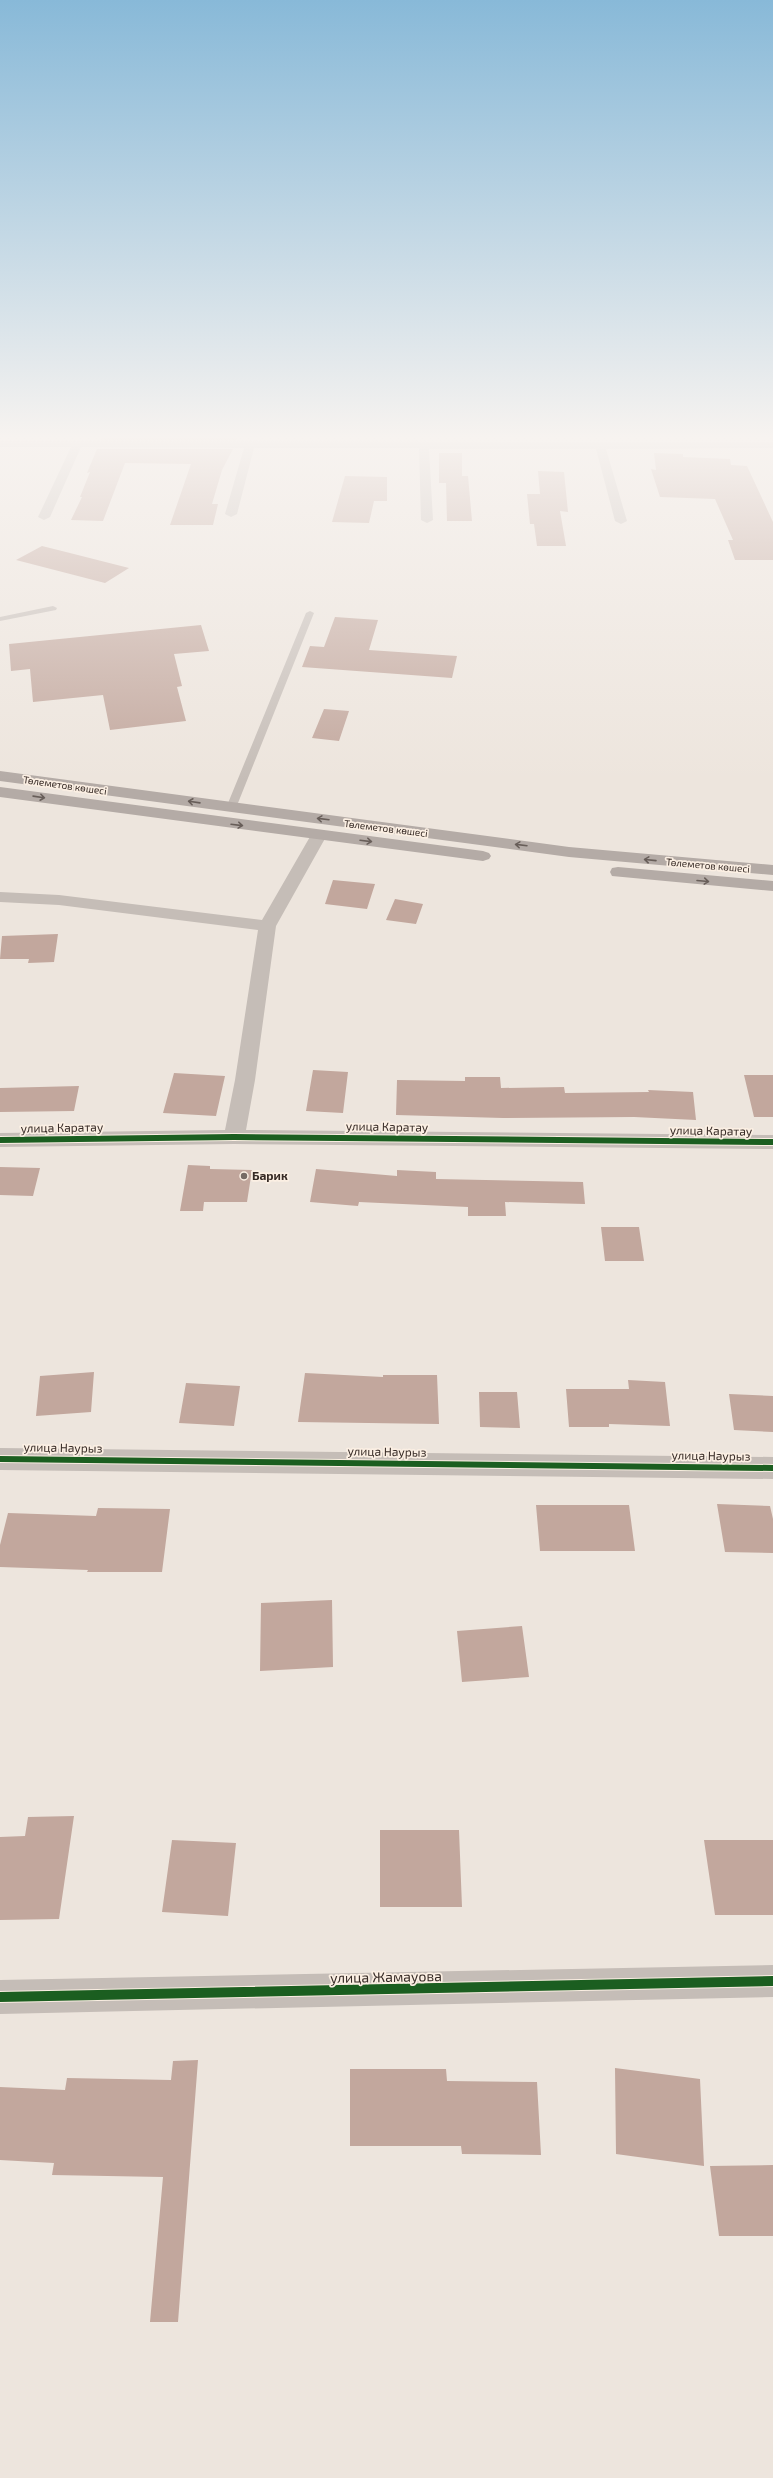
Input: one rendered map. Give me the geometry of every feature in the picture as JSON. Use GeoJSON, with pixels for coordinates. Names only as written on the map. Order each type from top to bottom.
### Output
{"type":"FeatureCollection","features":[{"type":"Feature","properties":{"kind":"main road","name":"Төлеметов көшесі"},"geometry":{"type":"LineString","coordinates":[[0,776],[569,852],[773,870]]}},
{"type":"Feature","properties":{"kind":"main road","name":"Төлеметов көшесі"},"geometry":{"type":"LineString","coordinates":[[0,792],[577,868],[773,886]]}},
{"type":"Feature","properties":{"kind":"street"},"geometry":{"type":"LineString","coordinates":[[234,1137],[245,1080],[267,926],[319,835]]}},
{"type":"Feature","properties":{"kind":"street"},"geometry":{"type":"LineString","coordinates":[[0,897],[25,897],[60,900],[267,926]]}},
{"type":"Feature","properties":{"kind":"street","name":"улица Каратау"},"geometry":{"type":"LineString","coordinates":[[0,1140],[234,1137],[773,1142]]}},
{"type":"Feature","properties":{"kind":"street","name":"улица Наурыз"},"geometry":{"type":"LineString","coordinates":[[0,1458],[773,1468]]}},
{"type":"Feature","properties":{"kind":"street","name":"улица Жамауова"},"geometry":{"type":"LineString","coordinates":[[0,1997],[773,1981]]}},
{"type":"Feature","properties":{"kind":"lane"},"geometry":{"type":"LineString","coordinates":[[0,620],[53,608]]}},
{"type":"Feature","properties":{"kind":"lane"},"geometry":{"type":"LineString","coordinates":[[232,808],[310,613]]}},
{"type":"Feature","properties":{"kind":"building"},"geometry":{"type":"Polygon","coordinates":[[[35,550],[56,550],[129,568],[105,583],[16,560],[35,550]]]}},
{"type":"Feature","properties":{"kind":"building"},"geometry":{"type":"Polygon","coordinates":[[[731,550],[773,550],[773,560],[735,560],[731,550]]]}},
{"type":"Feature","properties":{"kind":"building"},"geometry":{"type":"Polygon","coordinates":[[[335,617],[378,620],[369,650],[457,656],[452,678],[302,667],[310,646],[324,647],[335,617]]]}},
{"type":"Feature","properties":{"kind":"building"},"geometry":{"type":"Polygon","coordinates":[[[201,625],[209,651],[174,654],[182,686],[177,687],[186,721],[110,730],[103,695],[33,702],[30,669],[11,671],[9,644],[201,625]]]}},
{"type":"Feature","properties":{"kind":"building"},"geometry":{"type":"Polygon","coordinates":[[[324,709],[349,711],[339,741],[312,738],[324,709]]]}},
{"type":"Feature","properties":{"kind":"building"},"geometry":{"type":"Polygon","coordinates":[[[333,880],[375,884],[367,909],[325,904],[333,880]]]}},
{"type":"Feature","properties":{"kind":"building"},"geometry":{"type":"Polygon","coordinates":[[[395,899],[423,904],[416,924],[386,920],[395,899]]]}},
{"type":"Feature","properties":{"kind":"building"},"geometry":{"type":"Polygon","coordinates":[[[58,934],[54,962],[28,963],[29,959],[0,959],[2,936],[58,934]]]}},
{"type":"Feature","properties":{"kind":"building"},"geometry":{"type":"Polygon","coordinates":[[[313,1070],[348,1072],[343,1113],[306,1111],[313,1070]]]}},
{"type":"Feature","properties":{"kind":"building"},"geometry":{"type":"Polygon","coordinates":[[[174,1073],[225,1076],[216,1116],[163,1113],[174,1073]]]}},
{"type":"Feature","properties":{"kind":"building"},"geometry":{"type":"Polygon","coordinates":[[[744,1075],[773,1075],[773,1117],[754,1117],[744,1075]]]}},
{"type":"Feature","properties":{"kind":"building"},"geometry":{"type":"Polygon","coordinates":[[[465,1077],[500,1077],[501,1088],[564,1087],[565,1093],[649,1092],[648,1090],[693,1092],[696,1120],[634,1117],[503,1118],[396,1115],[397,1080],[465,1081],[465,1077]]]}},
{"type":"Feature","properties":{"kind":"building"},"geometry":{"type":"Polygon","coordinates":[[[79,1086],[74,1111],[0,1112],[0,1088],[79,1086]]]}},
{"type":"Feature","properties":{"kind":"building"},"geometry":{"type":"Polygon","coordinates":[[[188,1165],[210,1166],[210,1169],[252,1170],[247,1202],[204,1202],[203,1211],[180,1211],[188,1165]]]}},
{"type":"Feature","properties":{"kind":"building"},"geometry":{"type":"Polygon","coordinates":[[[0,1167],[40,1168],[33,1196],[0,1195],[0,1167]]]}},
{"type":"Feature","properties":{"kind":"building"},"geometry":{"type":"Polygon","coordinates":[[[316,1169],[397,1176],[397,1170],[436,1172],[436,1179],[583,1182],[585,1204],[505,1202],[506,1216],[468,1216],[468,1207],[359,1202],[358,1206],[310,1202],[316,1169]]]}},
{"type":"Feature","properties":{"kind":"building"},"geometry":{"type":"Polygon","coordinates":[[[601,1227],[639,1227],[644,1261],[605,1261],[601,1227]]]}},
{"type":"Feature","properties":{"kind":"building"},"geometry":{"type":"Polygon","coordinates":[[[94,1372],[91,1412],[36,1416],[40,1376],[94,1372]]]}},
{"type":"Feature","properties":{"kind":"building"},"geometry":{"type":"Polygon","coordinates":[[[305,1373],[383,1377],[383,1375],[437,1375],[439,1424],[298,1422],[305,1373]]]}},
{"type":"Feature","properties":{"kind":"building"},"geometry":{"type":"Polygon","coordinates":[[[628,1380],[665,1382],[670,1426],[609,1424],[609,1427],[569,1427],[566,1389],[629,1389],[628,1380]]]}},
{"type":"Feature","properties":{"kind":"building"},"geometry":{"type":"Polygon","coordinates":[[[186,1383],[240,1386],[234,1426],[179,1423],[186,1383]]]}},
{"type":"Feature","properties":{"kind":"building"},"geometry":{"type":"Polygon","coordinates":[[[479,1392],[517,1392],[520,1428],[480,1427],[479,1392]]]}},
{"type":"Feature","properties":{"kind":"building"},"geometry":{"type":"Polygon","coordinates":[[[729,1394],[773,1396],[773,1432],[734,1430],[729,1394]]]}},
{"type":"Feature","properties":{"kind":"building"},"geometry":{"type":"Polygon","coordinates":[[[717,1504],[770,1506],[773,1519],[773,1553],[725,1552],[717,1504]]]}},
{"type":"Feature","properties":{"kind":"building"},"geometry":{"type":"Polygon","coordinates":[[[536,1505],[629,1505],[635,1551],[540,1551],[536,1505]]]}},
{"type":"Feature","properties":{"kind":"building"},"geometry":{"type":"Polygon","coordinates":[[[98,1508],[170,1509],[162,1572],[87,1572],[88,1570],[0,1567],[0,1545],[8,1513],[96,1516],[98,1508]]]}},
{"type":"Feature","properties":{"kind":"building"},"geometry":{"type":"Polygon","coordinates":[[[332,1600],[333,1667],[260,1671],[261,1603],[332,1600]]]}},
{"type":"Feature","properties":{"kind":"building"},"geometry":{"type":"Polygon","coordinates":[[[522,1626],[529,1677],[462,1682],[457,1631],[522,1626]]]}},
{"type":"Feature","properties":{"kind":"building"},"geometry":{"type":"Polygon","coordinates":[[[74,1816],[59,1919],[0,1920],[0,1837],[25,1836],[28,1817],[74,1816]]]}},
{"type":"Feature","properties":{"kind":"building"},"geometry":{"type":"Polygon","coordinates":[[[380,1830],[459,1830],[462,1907],[380,1907],[380,1830]]]}},
{"type":"Feature","properties":{"kind":"building"},"geometry":{"type":"Polygon","coordinates":[[[172,1840],[236,1843],[228,1916],[162,1912],[172,1840]]]}},
{"type":"Feature","properties":{"kind":"building"},"geometry":{"type":"Polygon","coordinates":[[[704,1840],[773,1840],[773,1915],[715,1915],[704,1840]]]}},
{"type":"Feature","properties":{"kind":"building"},"geometry":{"type":"Polygon","coordinates":[[[198,2060],[178,2322],[150,2322],[163,2177],[52,2175],[54,2163],[0,2160],[0,2087],[65,2090],[67,2078],[171,2080],[173,2061],[198,2060]]]}},
{"type":"Feature","properties":{"kind":"building"},"geometry":{"type":"Polygon","coordinates":[[[615,2068],[700,2079],[704,2166],[616,2154],[615,2068]]]}},
{"type":"Feature","properties":{"kind":"building"},"geometry":{"type":"Polygon","coordinates":[[[350,2069],[446,2069],[447,2081],[537,2082],[541,2155],[462,2154],[461,2146],[350,2146],[350,2069]]]}},
{"type":"Feature","properties":{"kind":"building"},"geometry":{"type":"Polygon","coordinates":[[[773,2165],[773,2236],[719,2236],[710,2166],[773,2165]]]}},
{"type":"Feature","properties":{"kind":"cycle path"},"geometry":{"type":"LineString","coordinates":[[0,1140],[234,1137],[773,1142]]}},
{"type":"Feature","properties":{"kind":"cycle path"},"geometry":{"type":"LineString","coordinates":[[0,1459],[773,1468]]}},
{"type":"Feature","properties":{"kind":"cycle path"},"geometry":{"type":"LineString","coordinates":[[0,1997],[773,1981]]}},
{"type":"Feature","properties":{"kind":"place","name":"Барик"},"geometry":{"type":"Point","coordinates":[244,1176]}}]}
